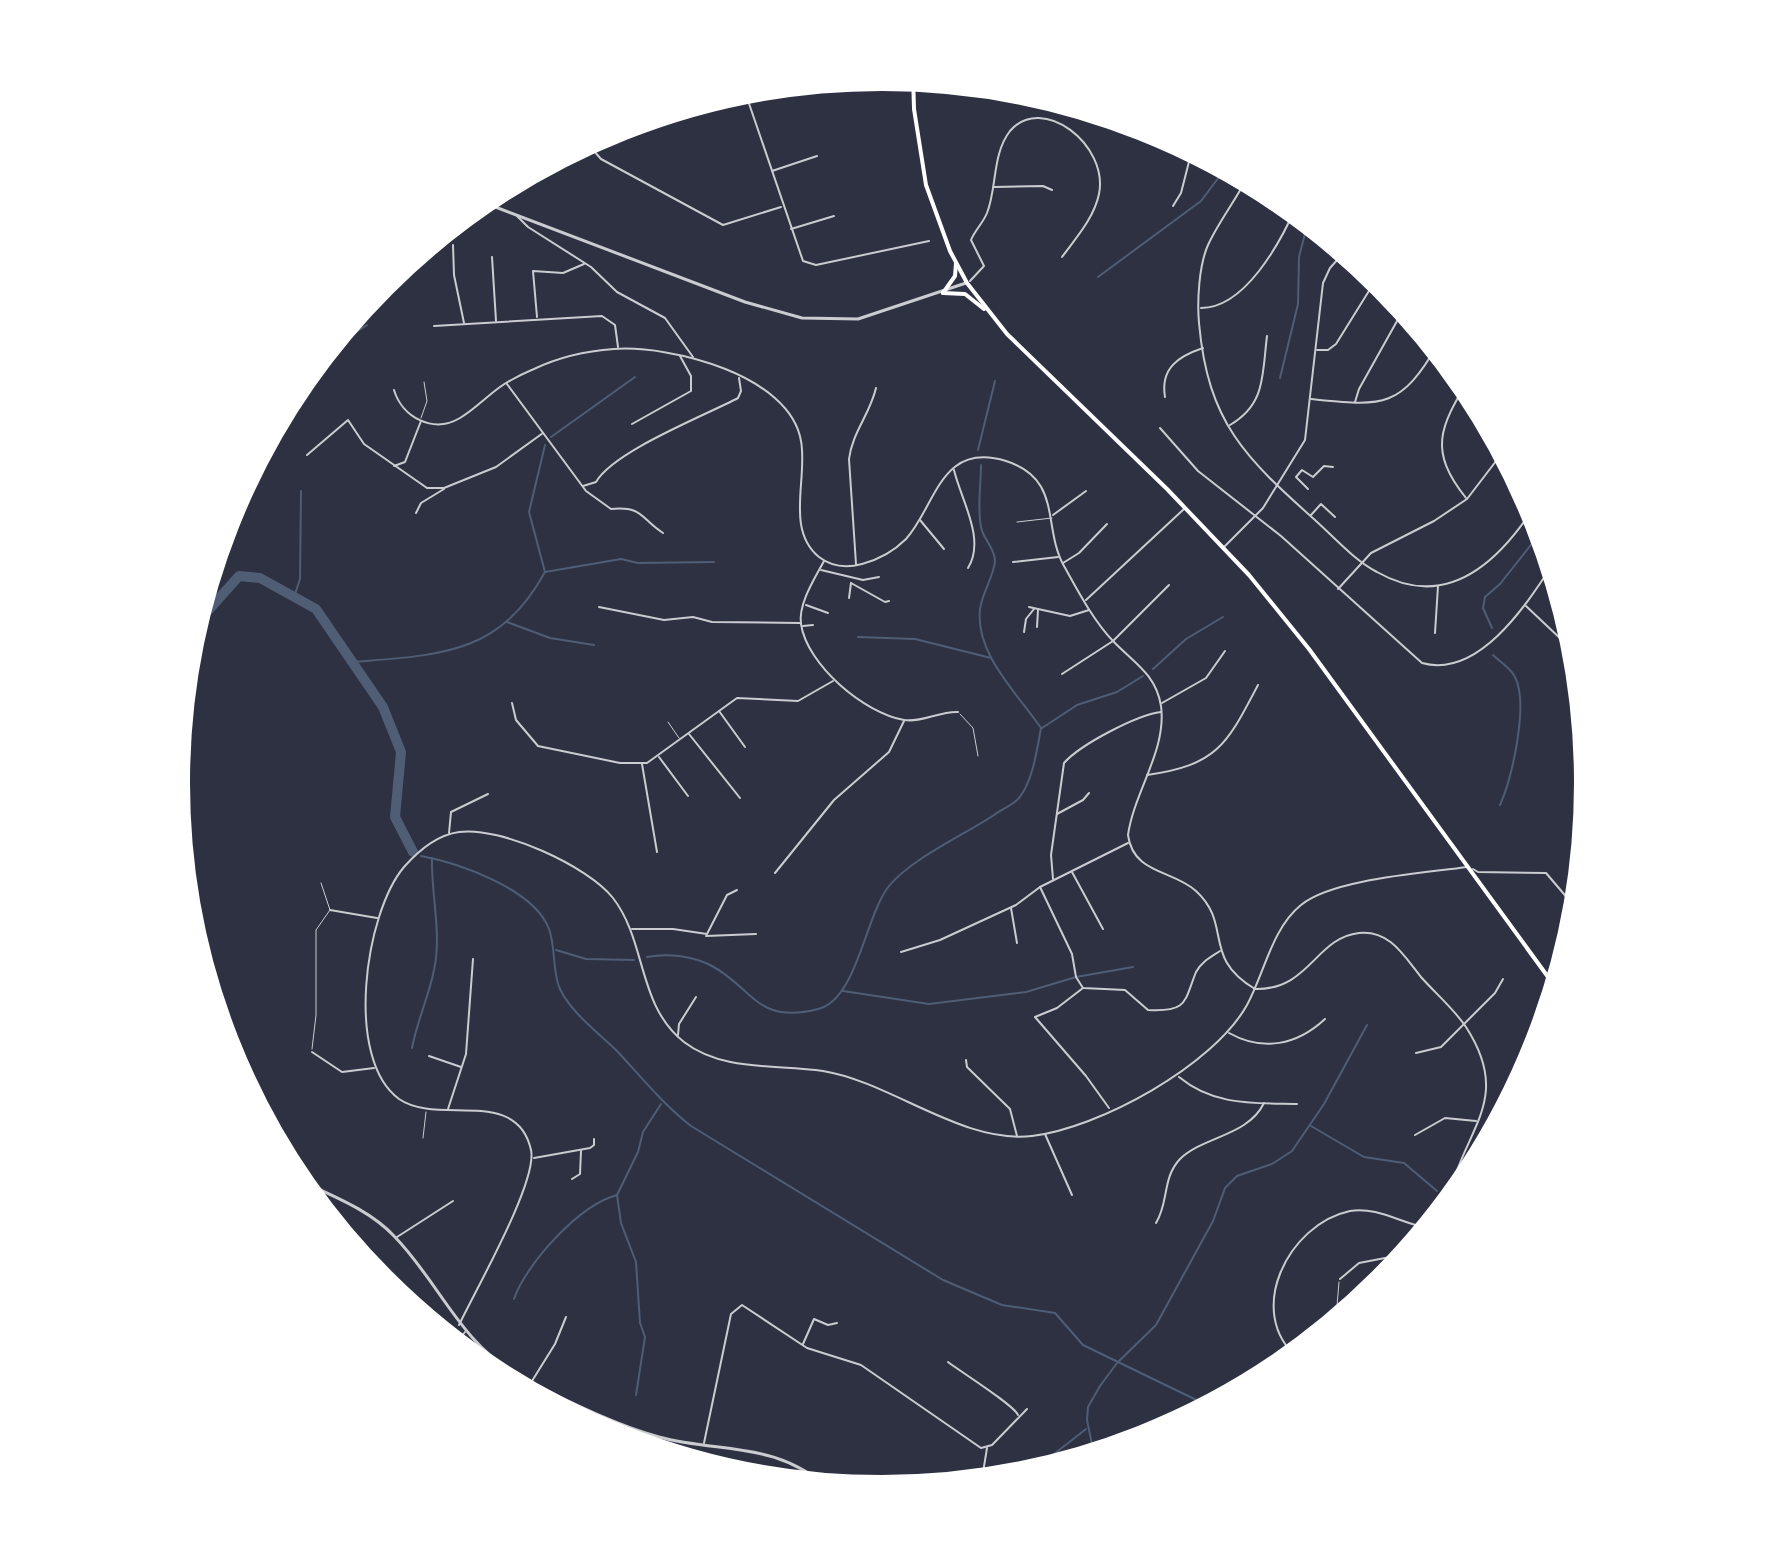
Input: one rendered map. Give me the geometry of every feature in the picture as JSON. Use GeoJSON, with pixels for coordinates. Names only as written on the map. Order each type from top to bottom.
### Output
{"type":"FeatureCollection","features":[{"type":"Feature","properties":{"kind":"highway"},"geometry":{"type":"LineString","coordinates":[[914,87],[917,140],[926,185],[956,263],[991,316]]}},
{"type":"Feature","properties":{"kind":"highway"},"geometry":{"type":"LineString","coordinates":[[956,263],[955,276],[943,293],[970,297],[1225,547],[1309,649],[1551,981]]}},
{"type":"Feature","properties":{"kind":"street"},"geometry":{"type":"LineString","coordinates":[[746,99],[799,256],[816,265],[929,241]]}},
{"type":"Feature","properties":{"kind":"street"},"geometry":{"type":"LineString","coordinates":[[493,206],[745,302],[802,318],[858,319],[967,283],[984,266],[971,240],[987,212],[1006,139],[1018,124],[1029,119],[1057,123],[1091,148],[1098,162],[1099,194],[1086,223],[1062,257]]}},
{"type":"Feature","properties":{"kind":"street"},"geometry":{"type":"LineString","coordinates":[[594,149],[601,159],[723,225],[782,207]]}},
{"type":"Feature","properties":{"kind":"street"},"geometry":{"type":"LineString","coordinates":[[770,172],[817,156]]}},
{"type":"Feature","properties":{"kind":"street"},"geometry":{"type":"LineString","coordinates":[[1173,206],[1181,193],[1190,158]]}},
{"type":"Feature","properties":{"kind":"street"},"geometry":{"type":"LineString","coordinates":[[993,187],[1043,186],[1052,190]]}},
{"type":"Feature","properties":{"kind":"street"},"geometry":{"type":"LineString","coordinates":[[1242,186],[1206,249],[1200,308],[1215,402],[1255,466],[1362,562],[1402,582],[1438,585],[1458,580],[1492,561],[1527,516]]}},
{"type":"Feature","properties":{"kind":"street"},"geometry":{"type":"LineString","coordinates":[[514,213],[533,231],[585,263],[617,292],[665,318],[694,358]]}},
{"type":"Feature","properties":{"kind":"street"},"geometry":{"type":"LineString","coordinates":[[790,229],[834,216]]}},
{"type":"Feature","properties":{"kind":"street"},"geometry":{"type":"LineString","coordinates":[[1200,308],[1223,304],[1266,263],[1290,218]]}},
{"type":"Feature","properties":{"kind":"street"},"geometry":{"type":"LineString","coordinates":[[453,245],[454,275],[464,324]]}},
{"type":"Feature","properties":{"kind":"street"},"geometry":{"type":"LineString","coordinates":[[492,257],[496,322]]}},
{"type":"Feature","properties":{"kind":"street"},"geometry":{"type":"LineString","coordinates":[[1225,547],[1256,517],[1278,488],[1305,440],[1323,283],[1340,257]]}},
{"type":"Feature","properties":{"kind":"street"},"geometry":{"type":"LineString","coordinates":[[537,318],[533,271],[572,271],[585,263]]}},
{"type":"Feature","properties":{"kind":"street"},"geometry":{"type":"LineString","coordinates":[[1316,350],[1328,350],[1336,344],[1372,286]]}},
{"type":"Feature","properties":{"kind":"street"},"geometry":{"type":"LineString","coordinates":[[1355,403],[1359,389],[1400,316]]}},
{"type":"Feature","properties":{"kind":"street"},"geometry":{"type":"LineString","coordinates":[[434,326],[537,318],[608,317],[615,325],[618,349]]}},
{"type":"Feature","properties":{"kind":"street"},"geometry":{"type":"LineString","coordinates":[[1228,426],[1246,415],[1257,400],[1267,336]]}},
{"type":"Feature","properties":{"kind":"street"},"geometry":{"type":"LineString","coordinates":[[1165,397],[1164,384],[1173,363],[1181,355],[1204,348]]}},
{"type":"Feature","properties":{"kind":"street"},"geometry":{"type":"LineString","coordinates":[[394,390],[401,405],[421,421],[443,424],[460,418],[506,383],[570,355],[618,349],[694,358],[773,396],[791,413],[802,444],[801,526],[812,549],[824,560],[839,566],[857,565],[898,546],[919,519],[936,485],[968,461],[988,458],[1018,466],[1038,482],[1052,517],[1062,564],[1113,641],[1149,675],[1160,703],[1157,741],[1129,827],[1129,843],[1143,864],[1181,881],[1199,894],[1215,921],[1221,950],[1232,974],[1255,989],[1286,986],[1343,938],[1361,933],[1377,934],[1402,952],[1464,1024],[1488,1072],[1489,1089],[1462,1152],[1455,1181]]}},
{"type":"Feature","properties":{"kind":"street"},"geometry":{"type":"LineString","coordinates":[[1311,399],[1355,403],[1384,401],[1408,387],[1431,353]]}},
{"type":"Feature","properties":{"kind":"street"},"geometry":{"type":"LineString","coordinates":[[632,424],[691,391],[691,376],[679,355]]}},
{"type":"Feature","properties":{"kind":"street"},"geometry":{"type":"LineString","coordinates":[[582,486],[596,482],[603,470],[649,444],[738,398],[741,391],[738,377]]}},
{"type":"Feature","properties":{"kind":"street"},"geometry":{"type":"LineString","coordinates":[[506,383],[582,486],[609,509],[629,507],[640,512],[647,522],[663,533]]}},
{"type":"Feature","properties":{"kind":"street"},"geometry":{"type":"LineString","coordinates":[[857,565],[849,459],[852,443],[873,403],[876,388]]}},
{"type":"Feature","properties":{"kind":"street"},"geometry":{"type":"LineString","coordinates":[[1461,395],[1441,436],[1447,469],[1467,499]]}},
{"type":"Feature","properties":{"kind":"street"},"geometry":{"type":"LineString","coordinates":[[307,455],[348,420],[357,437],[420,486],[444,488]]}},
{"type":"Feature","properties":{"kind":"street"},"geometry":{"type":"LineString","coordinates":[[393,466],[405,462],[421,421]]}},
{"type":"Feature","properties":{"kind":"street"},"geometry":{"type":"LineString","coordinates":[[1160,428],[1198,471],[1297,550],[1414,659],[1440,666],[1472,654],[1525,605],[1547,573]]}},
{"type":"Feature","properties":{"kind":"street"},"geometry":{"type":"LineString","coordinates":[[416,513],[421,503],[444,488],[496,467],[543,433]]}},
{"type":"Feature","properties":{"kind":"street"},"geometry":{"type":"LineString","coordinates":[[1338,590],[1371,553],[1434,521],[1467,499],[1499,457]]}},
{"type":"Feature","properties":{"kind":"street"},"geometry":{"type":"LineString","coordinates":[[1308,489],[1296,477],[1302,470],[1313,477],[1324,466],[1333,467]]}},
{"type":"Feature","properties":{"kind":"street"},"geometry":{"type":"LineString","coordinates":[[954,469],[974,536],[975,555],[968,568]]}},
{"type":"Feature","properties":{"kind":"street"},"geometry":{"type":"LineString","coordinates":[[1052,517],[1086,491]]}},
{"type":"Feature","properties":{"kind":"street"},"geometry":{"type":"LineString","coordinates":[[1310,516],[1321,504],[1335,517]]}},
{"type":"Feature","properties":{"kind":"street"},"geometry":{"type":"LineString","coordinates":[[1085,601],[1186,508]]}},
{"type":"Feature","properties":{"kind":"street"},"geometry":{"type":"LineString","coordinates":[[919,519],[944,549]]}},
{"type":"Feature","properties":{"kind":"street"},"geometry":{"type":"LineString","coordinates":[[1062,564],[1079,553],[1107,524]]}},
{"type":"Feature","properties":{"kind":"street"},"geometry":{"type":"LineString","coordinates":[[1013,562],[1059,557]]}},
{"type":"Feature","properties":{"kind":"street"},"geometry":{"type":"LineString","coordinates":[[824,560],[804,605],[801,624],[833,681],[851,696],[904,720],[958,712]]}},
{"type":"Feature","properties":{"kind":"street"},"geometry":{"type":"LineString","coordinates":[[819,570],[867,581],[879,577]]}},
{"type":"Feature","properties":{"kind":"street"},"geometry":{"type":"LineString","coordinates":[[849,578],[849,598]]}},
{"type":"Feature","properties":{"kind":"street"},"geometry":{"type":"LineString","coordinates":[[851,583],[885,602],[889,601]]}},
{"type":"Feature","properties":{"kind":"street"},"geometry":{"type":"LineString","coordinates":[[1062,674],[1113,641],[1169,585]]}},
{"type":"Feature","properties":{"kind":"street"},"geometry":{"type":"LineString","coordinates":[[1435,633],[1438,585]]}},
{"type":"Feature","properties":{"kind":"street"},"geometry":{"type":"LineString","coordinates":[[804,605],[828,613]]}},
{"type":"Feature","properties":{"kind":"street"},"geometry":{"type":"LineString","coordinates":[[1525,605],[1566,644]]}},
{"type":"Feature","properties":{"kind":"street"},"geometry":{"type":"LineString","coordinates":[[599,607],[664,620],[693,617],[712,622],[813,625]]}},
{"type":"Feature","properties":{"kind":"street"},"geometry":{"type":"LineString","coordinates":[[1029,607],[1074,616],[1090,610]]}},
{"type":"Feature","properties":{"kind":"street"},"geometry":{"type":"LineString","coordinates":[[1037,609],[1037,627]]}},
{"type":"Feature","properties":{"kind":"street"},"geometry":{"type":"LineString","coordinates":[[1024,632],[1026,619],[1037,609]]}},
{"type":"Feature","properties":{"kind":"street"},"geometry":{"type":"LineString","coordinates":[[1559,637],[1563,632]]}},
{"type":"Feature","properties":{"kind":"street"},"geometry":{"type":"LineString","coordinates":[[1160,703],[1206,678],[1225,651]]}},
{"type":"Feature","properties":{"kind":"street"},"geometry":{"type":"LineString","coordinates":[[512,703],[520,727],[538,746],[642,764],[742,696],[802,700],[833,681]]}},
{"type":"Feature","properties":{"kind":"street"},"geometry":{"type":"LineString","coordinates":[[1146,775],[1214,755],[1238,723],[1258,685]]}},
{"type":"Feature","properties":{"kind":"street"},"geometry":{"type":"LineString","coordinates":[[718,710],[745,747]]}},
{"type":"Feature","properties":{"kind":"street"},"geometry":{"type":"LineString","coordinates":[[1053,880],[1050,863],[1056,814],[1062,769],[1069,757],[1147,714],[1161,712]]}},
{"type":"Feature","properties":{"kind":"street"},"geometry":{"type":"LineString","coordinates":[[775,873],[834,800],[889,752],[904,720]]}},
{"type":"Feature","properties":{"kind":"street"},"geometry":{"type":"LineString","coordinates":[[688,733],[740,798]]}},
{"type":"Feature","properties":{"kind":"street"},"geometry":{"type":"LineString","coordinates":[[658,756],[688,796]]}},
{"type":"Feature","properties":{"kind":"street"},"geometry":{"type":"LineString","coordinates":[[642,764],[657,852]]}},
{"type":"Feature","properties":{"kind":"street"},"geometry":{"type":"LineString","coordinates":[[1056,814],[1083,800],[1089,793]]}},
{"type":"Feature","properties":{"kind":"street"},"geometry":{"type":"LineString","coordinates":[[449,834],[451,812],[488,794]]}},
{"type":"Feature","properties":{"kind":"street"},"geometry":{"type":"LineString","coordinates":[[459,1325],[528,1181],[532,1158],[522,1130],[500,1113],[427,1109],[396,1096],[375,1068],[366,990],[378,919],[388,892],[403,868],[423,849],[449,834],[482,831],[584,871],[614,899],[631,930],[649,994],[678,1036],[704,1054],[727,1061],[828,1072],[984,1131],[1018,1137],[1076,1125],[1178,1076],[1228,1033],[1255,989],[1283,926],[1301,905],[1316,895],[1344,886],[1468,866],[1478,872],[1546,873],[1570,899]]}},
{"type":"Feature","properties":{"kind":"street"},"geometry":{"type":"LineString","coordinates":[[901,952],[940,940],[1011,907],[1040,887],[1129,843]]}},
{"type":"Feature","properties":{"kind":"street"},"geometry":{"type":"LineString","coordinates":[[1072,871],[1103,929]]}},
{"type":"Feature","properties":{"kind":"street"},"geometry":{"type":"LineString","coordinates":[[1040,887],[1072,954],[1076,977],[1083,988]]}},
{"type":"Feature","properties":{"kind":"street"},"geometry":{"type":"LineString","coordinates":[[703,935],[711,930],[727,895],[737,890]]}},
{"type":"Feature","properties":{"kind":"street"},"geometry":{"type":"LineString","coordinates":[[1011,907],[1017,943]]}},
{"type":"Feature","properties":{"kind":"street"},"geometry":{"type":"LineString","coordinates":[[330,910],[378,919]]}},
{"type":"Feature","properties":{"kind":"street"},"geometry":{"type":"LineString","coordinates":[[631,930],[673,929],[703,935],[756,934]]}},
{"type":"Feature","properties":{"kind":"street"},"geometry":{"type":"LineString","coordinates":[[1109,1109],[1086,1076],[1036,1019],[1038,1013],[1057,1008],[1083,988],[1122,989],[1148,1010],[1171,1009],[1188,998],[1199,968],[1221,950]]}},
{"type":"Feature","properties":{"kind":"street"},"geometry":{"type":"LineString","coordinates":[[447,1110],[468,1042],[473,959]]}},
{"type":"Feature","properties":{"kind":"street"},"geometry":{"type":"LineString","coordinates":[[1416,1053],[1439,1048],[1495,993],[1503,979]]}},
{"type":"Feature","properties":{"kind":"street"},"geometry":{"type":"LineString","coordinates":[[678,1036],[679,1024],[696,997]]}},
{"type":"Feature","properties":{"kind":"street"},"geometry":{"type":"LineString","coordinates":[[1228,1033],[1250,1042],[1278,1045],[1300,1037],[1325,1019]]}},
{"type":"Feature","properties":{"kind":"street"},"geometry":{"type":"LineString","coordinates":[[1524,1044],[1528,1048]]}},
{"type":"Feature","properties":{"kind":"street"},"geometry":{"type":"LineString","coordinates":[[312,1052],[342,1072],[375,1068]]}},
{"type":"Feature","properties":{"kind":"street"},"geometry":{"type":"LineString","coordinates":[[429,1056],[462,1068]]}},
{"type":"Feature","properties":{"kind":"street"},"geometry":{"type":"LineString","coordinates":[[966,1060],[967,1067],[1010,1109],[1018,1137]]}},
{"type":"Feature","properties":{"kind":"street"},"geometry":{"type":"LineString","coordinates":[[1178,1076],[1210,1098],[1297,1104]]}},
{"type":"Feature","properties":{"kind":"street"},"geometry":{"type":"LineString","coordinates":[[1156,1223],[1165,1209],[1167,1181],[1181,1158],[1251,1120],[1264,1103]]}},
{"type":"Feature","properties":{"kind":"street"},"geometry":{"type":"LineString","coordinates":[[1415,1135],[1445,1118],[1477,1122]]}},
{"type":"Feature","properties":{"kind":"street"},"geometry":{"type":"LineString","coordinates":[[1044,1134],[1072,1195]]}},
{"type":"Feature","properties":{"kind":"street"},"geometry":{"type":"LineString","coordinates":[[532,1158],[593,1147],[594,1139]]}},
{"type":"Feature","properties":{"kind":"street"},"geometry":{"type":"LineString","coordinates":[[572,1179],[580,1174],[580,1150]]}},
{"type":"Feature","properties":{"kind":"street"},"geometry":{"type":"LineString","coordinates":[[315,1188],[369,1215],[396,1237],[465,1332],[495,1360],[531,1382],[642,1432],[760,1452],[813,1477]]}},
{"type":"Feature","properties":{"kind":"street"},"geometry":{"type":"LineString","coordinates":[[396,1237],[453,1201]]}},
{"type":"Feature","properties":{"kind":"street"},"geometry":{"type":"LineString","coordinates":[[1290,1349],[1280,1336],[1272,1306],[1281,1270],[1302,1243],[1332,1217],[1355,1211],[1380,1213],[1421,1226]]}},
{"type":"Feature","properties":{"kind":"street"},"geometry":{"type":"LineString","coordinates":[[1340,1279],[1359,1263],[1395,1256]]}},
{"type":"Feature","properties":{"kind":"street"},"geometry":{"type":"LineString","coordinates":[[704,1443],[731,1314],[736,1307],[753,1309],[803,1345],[861,1365],[969,1442],[987,1448]]}},
{"type":"Feature","properties":{"kind":"street"},"geometry":{"type":"LineString","coordinates":[[531,1382],[555,1344],[566,1317]]}},
{"type":"Feature","properties":{"kind":"street"},"geometry":{"type":"LineString","coordinates":[[803,1345],[814,1319],[828,1325],[837,1323]]}},
{"type":"Feature","properties":{"kind":"street"},"geometry":{"type":"LineString","coordinates":[[460,1338],[465,1332]]}},
{"type":"Feature","properties":{"kind":"street"},"geometry":{"type":"LineString","coordinates":[[948,1362],[968,1379],[1013,1406],[1018,1416]]}},
{"type":"Feature","properties":{"kind":"street"},"geometry":{"type":"LineString","coordinates":[[983,1474],[987,1448],[1027,1409]]}},
{"type":"Feature","properties":{"kind":"street"},"geometry":{"type":"LineString","coordinates":[[641,1437],[642,1432]]}},
{"type":"Feature","properties":{"kind":"street"},"geometry":{"type":"LineString","coordinates":[[800,1476],[803,1470]]}},
{"type":"Feature","properties":{"kind":"lane"},"geometry":{"type":"LineString","coordinates":[[429,332],[434,326]]}},
{"type":"Feature","properties":{"kind":"lane"},"geometry":{"type":"LineString","coordinates":[[421,421],[427,401],[424,382]]}},
{"type":"Feature","properties":{"kind":"lane"},"geometry":{"type":"LineString","coordinates":[[1017,522],[1052,517]]}},
{"type":"Feature","properties":{"kind":"lane"},"geometry":{"type":"LineString","coordinates":[[958,712],[971,723],[978,744],[978,756]]}},
{"type":"Feature","properties":{"kind":"lane"},"geometry":{"type":"LineString","coordinates":[[668,722],[680,740]]}},
{"type":"Feature","properties":{"kind":"lane"},"geometry":{"type":"LineString","coordinates":[[312,1052],[316,1015],[316,930],[330,910],[321,883]]}},
{"type":"Feature","properties":{"kind":"lane"},"geometry":{"type":"LineString","coordinates":[[423,1138],[422,1124],[427,1109]]}},
{"type":"Feature","properties":{"kind":"lane"},"geometry":{"type":"LineString","coordinates":[[1340,1279],[1337,1306],[1340,1310]]}},
{"type":"Feature","properties":{"kind":"waterway"},"geometry":{"type":"LineString","coordinates":[[1098,277],[1201,201],[1221,174]]}},
{"type":"Feature","properties":{"kind":"waterway"},"geometry":{"type":"LineString","coordinates":[[1280,378],[1298,304],[1299,257],[1306,229]]}},
{"type":"Feature","properties":{"kind":"waterway"},"geometry":{"type":"LineString","coordinates":[[346,339],[367,325]]}},
{"type":"Feature","properties":{"kind":"waterway"},"geometry":{"type":"LineString","coordinates":[[551,437],[635,377]]}},
{"type":"Feature","properties":{"kind":"waterway"},"geometry":{"type":"LineString","coordinates":[[978,450],[995,381]]}},
{"type":"Feature","properties":{"kind":"waterway"},"geometry":{"type":"LineString","coordinates":[[545,445],[529,512],[545,572]]}},
{"type":"Feature","properties":{"kind":"waterway"},"geometry":{"type":"LineString","coordinates":[[647,957],[681,956],[705,963],[726,975],[758,1002],[781,1012],[818,1009],[831,1002],[842,990],[889,886],[910,866],[1014,802],[1024,791],[1034,764],[1041,728],[991,657],[980,626],[981,603],[995,561],[980,520],[981,465]]}},
{"type":"Feature","properties":{"kind":"waterway"},"geometry":{"type":"LineString","coordinates":[[294,597],[300,579],[301,491]]}},
{"type":"Feature","properties":{"kind":"waterway"},"geometry":{"type":"LineString","coordinates":[[1492,628],[1483,608],[1485,597],[1500,584],[1535,539]]}},
{"type":"Feature","properties":{"kind":"waterway"},"geometry":{"type":"LineString","coordinates":[[352,662],[439,653],[486,636],[508,621],[527,600],[545,572],[621,559],[638,563],[714,562]]}},
{"type":"Feature","properties":{"kind":"waterway"},"geometry":{"type":"LineString","coordinates":[[207,612],[239,576],[260,578],[316,609],[383,707],[401,752],[395,817],[413,852]]}},
{"type":"Feature","properties":{"kind":"waterway"},"geometry":{"type":"LineString","coordinates":[[1153,669],[1186,639],[1223,617]]}},
{"type":"Feature","properties":{"kind":"waterway"},"geometry":{"type":"LineString","coordinates":[[507,622],[550,638],[594,645]]}},
{"type":"Feature","properties":{"kind":"waterway"},"geometry":{"type":"LineString","coordinates":[[858,637],[915,639],[991,658]]}},
{"type":"Feature","properties":{"kind":"waterway"},"geometry":{"type":"LineString","coordinates":[[1493,655],[1515,677],[1520,705],[1514,760],[1500,805]]}},
{"type":"Feature","properties":{"kind":"waterway"},"geometry":{"type":"LineString","coordinates":[[1042,728],[1077,705],[1117,692],[1143,676]]}},
{"type":"Feature","properties":{"kind":"waterway"},"geometry":{"type":"LineString","coordinates":[[421,856],[494,880],[528,902],[549,929],[558,982],[565,998],[662,1100],[691,1126],[943,1280],[1002,1305],[1055,1313],[1083,1345],[1203,1403]]}},
{"type":"Feature","properties":{"kind":"waterway"},"geometry":{"type":"LineString","coordinates":[[412,1048],[436,956],[432,858]]}},
{"type":"Feature","properties":{"kind":"waterway"},"geometry":{"type":"LineString","coordinates":[[556,950],[586,959],[634,960]]}},
{"type":"Feature","properties":{"kind":"waterway"},"geometry":{"type":"LineString","coordinates":[[843,991],[929,1004],[1026,992],[1076,977],[1133,967]]}},
{"type":"Feature","properties":{"kind":"waterway"},"geometry":{"type":"LineString","coordinates":[[1093,1448],[1087,1420],[1088,1407],[1117,1363],[1156,1325],[1213,1221],[1225,1188],[1237,1176],[1272,1164],[1292,1151],[1324,1104],[1367,1025]]}},
{"type":"Feature","properties":{"kind":"waterway"},"geometry":{"type":"LineString","coordinates":[[636,1395],[645,1337],[640,1323],[636,1262],[621,1223],[617,1195],[638,1152],[643,1132],[661,1104]]}},
{"type":"Feature","properties":{"kind":"waterway"},"geometry":{"type":"LineString","coordinates":[[1311,1126],[1364,1157],[1404,1163],[1437,1191]]}},
{"type":"Feature","properties":{"kind":"waterway"},"geometry":{"type":"LineString","coordinates":[[514,1299],[530,1269],[556,1238],[587,1211],[617,1195]]}},
{"type":"Feature","properties":{"kind":"waterway"},"geometry":{"type":"LineString","coordinates":[[1034,1464],[1049,1458],[1086,1429]]}}]}
